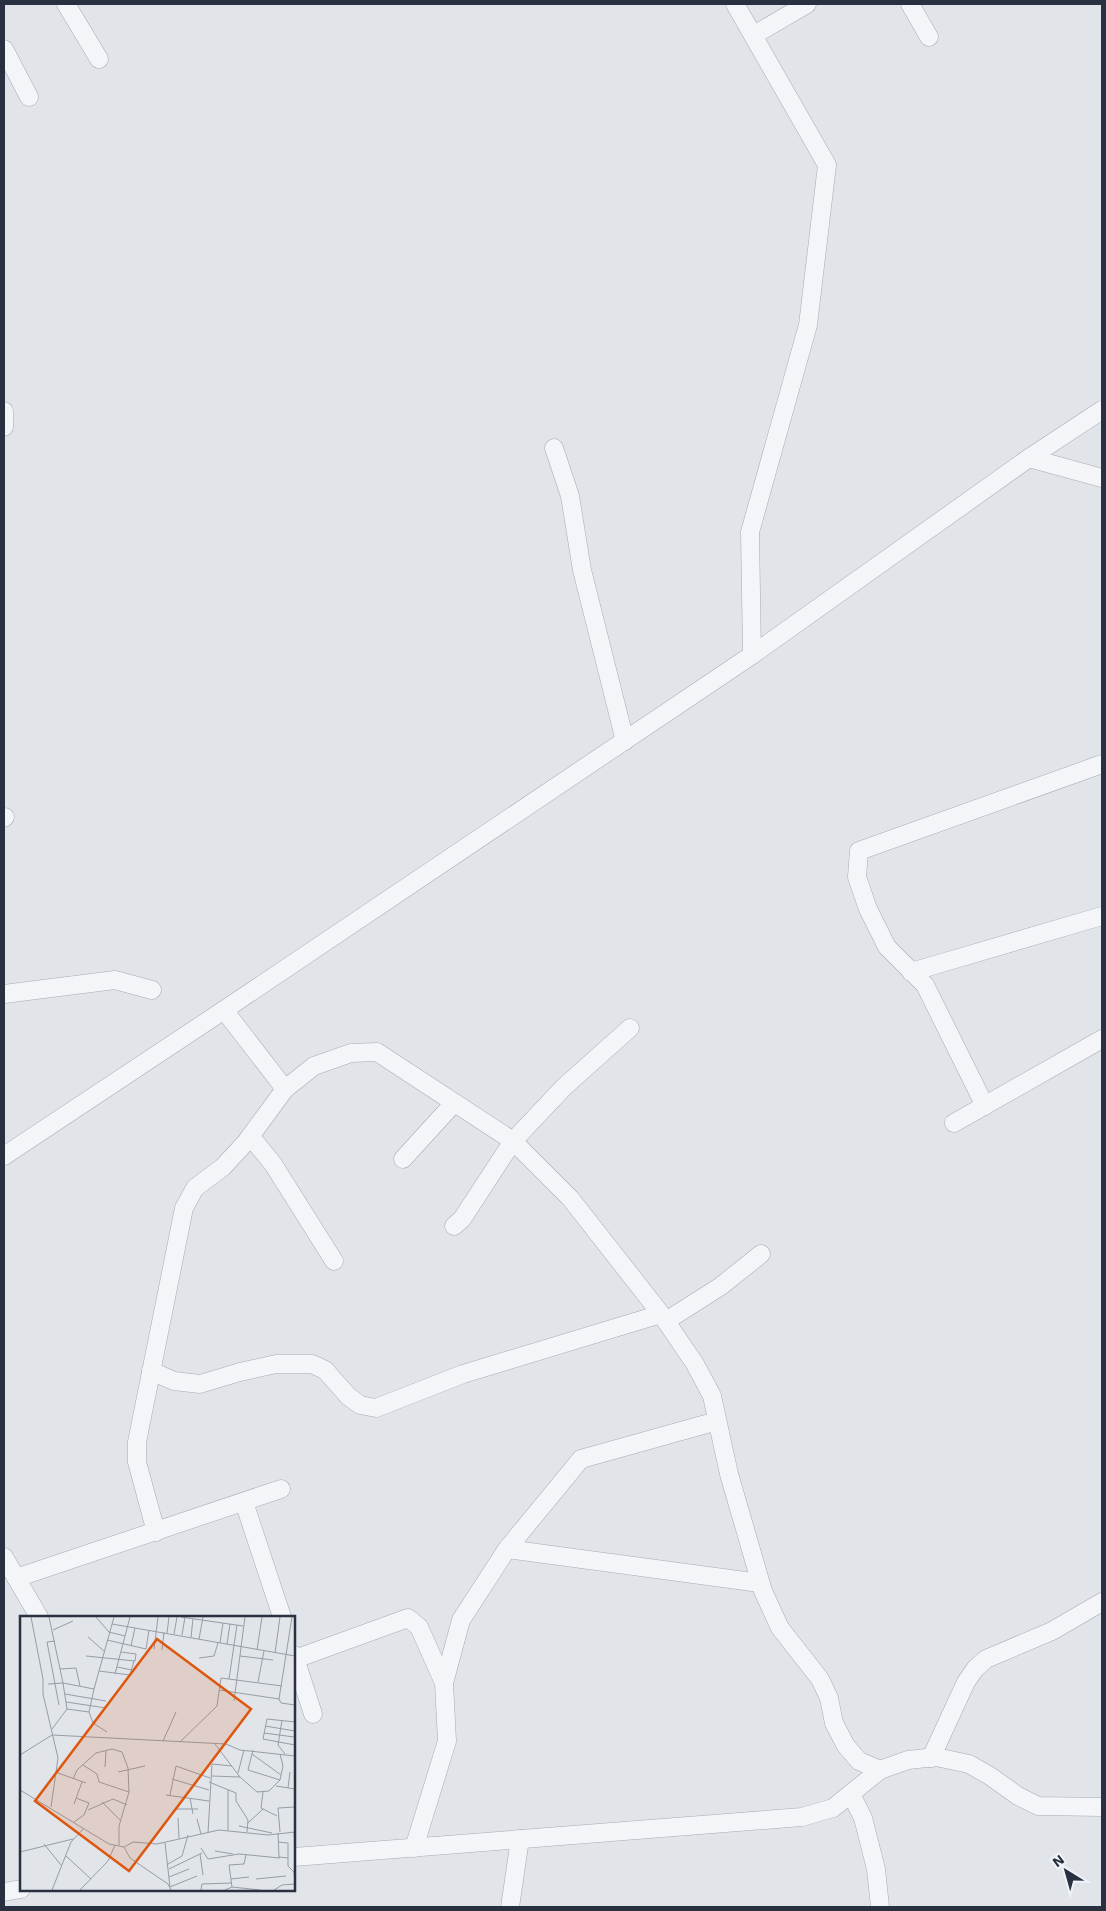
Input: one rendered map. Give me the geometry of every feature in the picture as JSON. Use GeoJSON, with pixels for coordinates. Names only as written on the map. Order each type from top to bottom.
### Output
{"type":"FeatureCollection","features":[{"type":"Feature","properties":{"kind":"street"},"geometry":{"type":"LineString","coordinates":[[66,4],[98,59]]}},
{"type":"Feature","properties":{"kind":"street"},"geometry":{"type":"LineString","coordinates":[[736,4],[827,165],[808,325],[750,532],[752,655]]}},
{"type":"Feature","properties":{"kind":"street"},"geometry":{"type":"LineString","coordinates":[[754,36],[807,4]]}},
{"type":"Feature","properties":{"kind":"street"},"geometry":{"type":"LineString","coordinates":[[910,4],[929,36]]}},
{"type":"Feature","properties":{"kind":"street"},"geometry":{"type":"LineString","coordinates":[[4,49],[29,97]]}},
{"type":"Feature","properties":{"kind":"street"},"geometry":{"type":"LineString","coordinates":[[4,1156],[752,655],[1028,458],[1102,410]]}},
{"type":"Feature","properties":{"kind":"street"},"geometry":{"type":"LineString","coordinates":[[4,411],[4,428]]}},
{"type":"Feature","properties":{"kind":"street"},"geometry":{"type":"LineString","coordinates":[[554,448],[570,496],[582,570],[625,741]]}},
{"type":"Feature","properties":{"kind":"street"},"geometry":{"type":"LineString","coordinates":[[1028,458],[1102,478]]}},
{"type":"Feature","properties":{"kind":"street"},"geometry":{"type":"LineString","coordinates":[[985,1106],[925,985],[887,947],[868,909],[857,877],[859,851],[1102,764]]}},
{"type":"Feature","properties":{"kind":"street"},"geometry":{"type":"LineString","coordinates":[[910,972],[1102,916]]}},
{"type":"Feature","properties":{"kind":"street"},"geometry":{"type":"LineString","coordinates":[[4,994],[115,980],[152,990]]}},
{"type":"Feature","properties":{"kind":"street"},"geometry":{"type":"LineString","coordinates":[[224,1010],[285,1089]]}},
{"type":"Feature","properties":{"kind":"street"},"geometry":{"type":"LineString","coordinates":[[454,1226],[462,1219],[513,1141],[564,1087],[630,1028]]}},
{"type":"Feature","properties":{"kind":"street"},"geometry":{"type":"LineString","coordinates":[[954,1123],[1102,1039]]}},
{"type":"Feature","properties":{"kind":"street"},"geometry":{"type":"LineString","coordinates":[[156,1532],[137,1462],[137,1442],[184,1208],[195,1188],[222,1166],[250,1137],[285,1089],[314,1066],[351,1053],[377,1052],[513,1141],[570,1198],[664,1317],[696,1364],[712,1396],[730,1474],[760,1582],[780,1628],[820,1679],[829,1698],[834,1723],[846,1746],[859,1761],[880,1770]]}},
{"type":"Feature","properties":{"kind":"street"},"geometry":{"type":"LineString","coordinates":[[403,1159],[454,1103]]}},
{"type":"Feature","properties":{"kind":"street"},"geometry":{"type":"LineString","coordinates":[[250,1137],[273,1164],[334,1261]]}},
{"type":"Feature","properties":{"kind":"street"},"geometry":{"type":"LineString","coordinates":[[152,1371],[174,1381],[200,1384],[276,1364],[312,1364],[325,1370],[348,1396],[360,1405],[376,1408],[463,1374],[664,1317],[721,1286],[761,1254]]}},
{"type":"Feature","properties":{"kind":"street"},"geometry":{"type":"LineString","coordinates":[[414,1848],[447,1741],[444,1683],[461,1620],[507,1549],[581,1459],[717,1420]]}},
{"type":"Feature","properties":{"kind":"street"},"geometry":{"type":"LineString","coordinates":[[16,1578],[281,1489]]}},
{"type":"Feature","properties":{"kind":"street"},"geometry":{"type":"LineString","coordinates":[[244,1502],[282,1616]]}},
{"type":"Feature","properties":{"kind":"street"},"geometry":{"type":"LineString","coordinates":[[507,1549],[760,1582]]}},
{"type":"Feature","properties":{"kind":"street"},"geometry":{"type":"LineString","coordinates":[[4,1557],[39,1616]]}},
{"type":"Feature","properties":{"kind":"street"},"geometry":{"type":"LineString","coordinates":[[931,1758],[966,1682],[975,1669],[986,1659],[1052,1631],[1102,1602]]}},
{"type":"Feature","properties":{"kind":"street"},"geometry":{"type":"LineString","coordinates":[[295,1657],[408,1618],[419,1627],[444,1683]]}},
{"type":"Feature","properties":{"kind":"street"},"geometry":{"type":"LineString","coordinates":[[295,1660],[313,1714]]}},
{"type":"Feature","properties":{"kind":"street"},"geometry":{"type":"LineString","coordinates":[[295,1857],[802,1817],[833,1808],[880,1770],[908,1760],[936,1757],[969,1764],[1018,1796],[1038,1806],[1102,1807]]}},
{"type":"Feature","properties":{"kind":"street"},"geometry":{"type":"LineString","coordinates":[[851,1794],[864,1818],[876,1869],[880,1907]]}},
{"type":"Feature","properties":{"kind":"street"},"geometry":{"type":"LineString","coordinates":[[510,1907],[520,1839]]}},
{"type":"Feature","properties":{"kind":"street"},"geometry":{"type":"LineString","coordinates":[[4,1892],[20,1889]]}}]}
